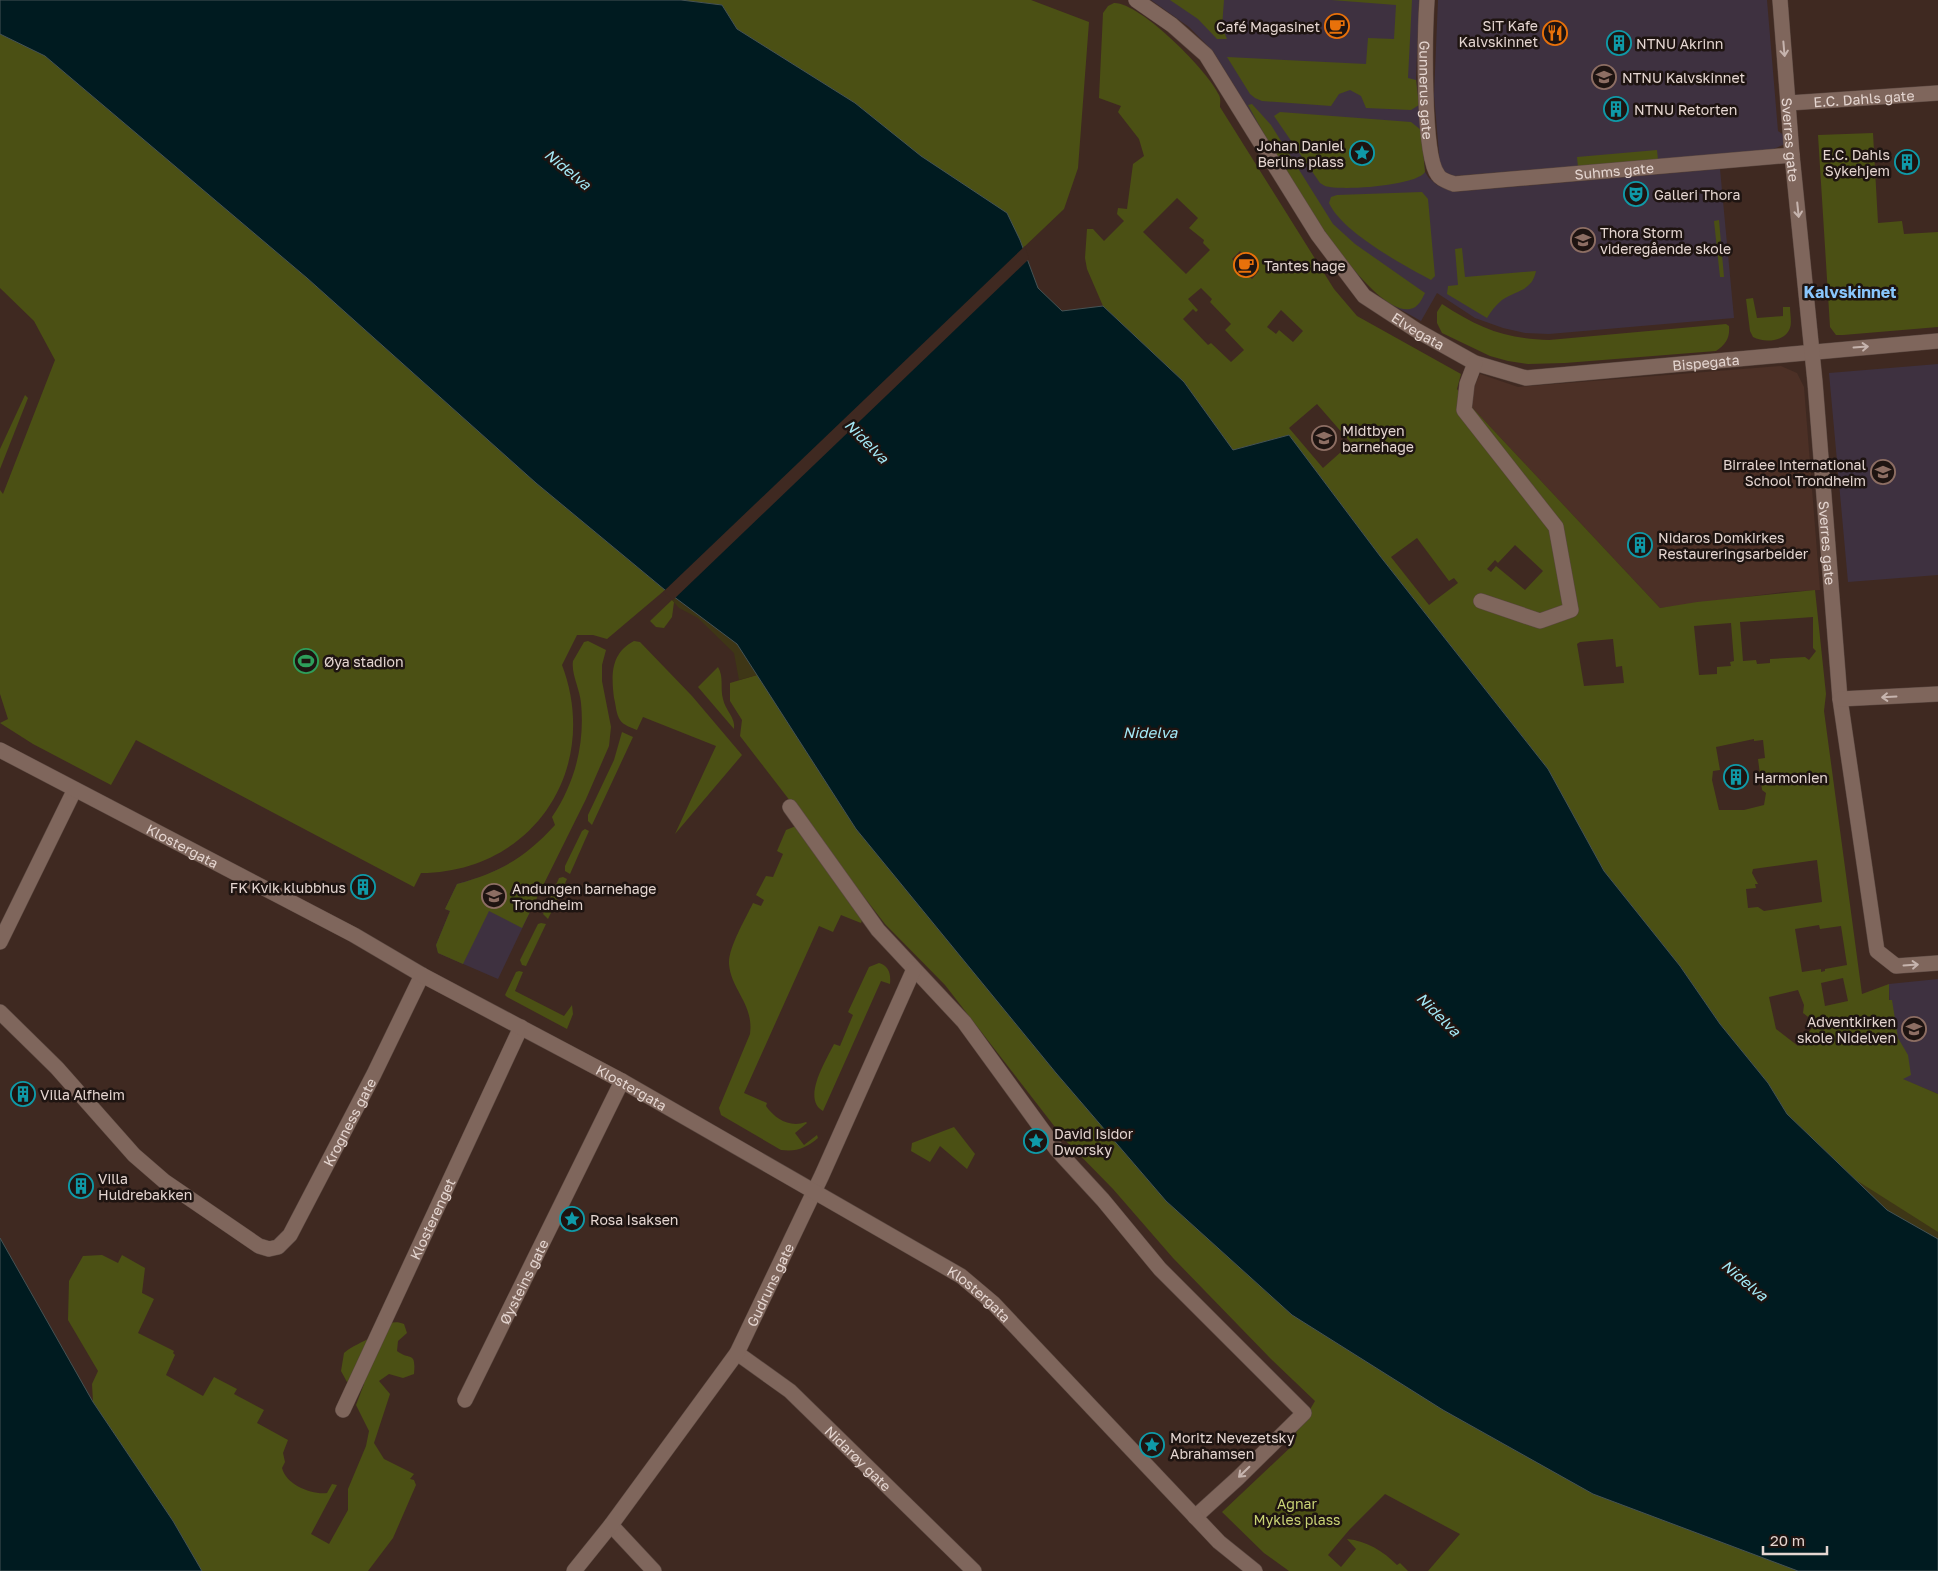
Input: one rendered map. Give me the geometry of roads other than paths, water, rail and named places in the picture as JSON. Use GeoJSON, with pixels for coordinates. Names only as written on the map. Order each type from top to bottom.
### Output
{"type":"FeatureCollection","features":[{"type":"Feature","properties":{"kind":"street","name":"Elvegata"},"geometry":{"type":"LineString","coordinates":[[1136,0],[1172,25],[1206,55],[1318,235],[1364,296],[1416,330],[1475,363]]}},
{"type":"Feature","properties":{"kind":"street","name":"Gunnerus gate"},"geometry":{"type":"LineString","coordinates":[[1427,0],[1426,117],[1434,170],[1439,178]]}},
{"type":"Feature","properties":{"kind":"street","name":"Sverres gate"},"geometry":{"type":"LineString","coordinates":[[1780,0],[1792,155],[1812,352],[1840,699],[1878,951],[1886,960],[1896,966],[1938,963]]}},
{"type":"Feature","properties":{"kind":"street","name":"E.C. Dahls gate"},"geometry":{"type":"LineString","coordinates":[[1789,103],[1938,92]]}},
{"type":"Feature","properties":{"kind":"street","name":"Suhms gate"},"geometry":{"type":"LineString","coordinates":[[1439,178],[1454,184],[1792,155]]}},
{"type":"Feature","properties":{"kind":"street","name":"Bispegata"},"geometry":{"type":"LineString","coordinates":[[1475,363],[1526,378],[1938,341]]}},
{"type":"Feature","properties":{"kind":"street"},"geometry":{"type":"LineString","coordinates":[[1475,363],[1467,384],[1464,410],[1556,527],[1571,610],[1540,621],[1481,601]]}},
{"type":"Feature","properties":{"kind":"street"},"geometry":{"type":"LineString","coordinates":[[1840,699],[1938,694]]}},
{"type":"Feature","properties":{"kind":"street","name":"Klostergata"},"geometry":{"type":"LineString","coordinates":[[0,750],[74,791],[354,935],[422,975],[622,1082],[961,1276],[993,1303],[1218,1542],[1248,1569]]}},
{"type":"Feature","properties":{"kind":"street"},"geometry":{"type":"LineString","coordinates":[[0,942],[74,791]]}},
{"type":"Feature","properties":{"kind":"street"},"geometry":{"type":"LineString","coordinates":[[790,808],[878,930],[964,1022],[1057,1150],[1103,1200],[1160,1269],[1304,1413],[1195,1517]]}},
{"type":"Feature","properties":{"kind":"street","name":"Gudruns gate"},"geometry":{"type":"LineString","coordinates":[[574,1571],[611,1525],[737,1353],[813,1192],[914,969]]}},
{"type":"Feature","properties":{"kind":"street","name":"Krogness gate"},"geometry":{"type":"LineString","coordinates":[[0,1012],[57,1068],[134,1155],[164,1181],[259,1246],[269,1249],[278,1247],[290,1235],[374,1074],[422,975]]}},
{"type":"Feature","properties":{"kind":"street","name":"Klosterenget"},"geometry":{"type":"LineString","coordinates":[[343,1410],[522,1027]]}},
{"type":"Feature","properties":{"kind":"street","name":"Øysteins gate"},"geometry":{"type":"LineString","coordinates":[[465,1400],[622,1082]]}},
{"type":"Feature","properties":{"kind":"street","name":"Nidarøy gate"},"geometry":{"type":"LineString","coordinates":[[737,1353],[790,1391],[974,1571]]}},
{"type":"Feature","properties":{"kind":"street"},"geometry":{"type":"LineString","coordinates":[[611,1525],[654,1571]]}},
{"type":"Feature","properties":{"kind":"water","name":"Nidelva"},"geometry":{"type":"Polygon","coordinates":[[[0,0],[681,0],[722,5],[737,29],[855,103],[921,156],[1007,213],[1020,240],[1038,288],[1062,311],[1103,306],[1184,382],[1233,450],[1289,435],[1380,556],[1548,769],[1604,871],[1680,966],[1720,1024],[1768,1083],[1787,1114],[1887,1210],[1938,1239],[1938,1571],[1798,1571],[1593,1494],[1443,1410],[1292,1315],[1166,1201],[1056,1073],[856,829],[737,644],[665,590],[536,483],[307,278],[45,56],[0,34],[0,0]]]}},
{"type":"Feature","properties":{"kind":"water"},"geometry":{"type":"Polygon","coordinates":[[[0,1238],[93,1402],[173,1521],[202,1571],[0,1571],[0,1238]]]}},
{"type":"Feature","properties":{"kind":"place","name":"Café Magasinet"},"geometry":{"type":"Point","coordinates":[1337,26]}},
{"type":"Feature","properties":{"kind":"place","name":"SiT Kafe Kalvskinnet"},"geometry":{"type":"Point","coordinates":[1555,33]}},
{"type":"Feature","properties":{"kind":"place","name":"NTNU Akrinn"},"geometry":{"type":"Point","coordinates":[1619,43]}},
{"type":"Feature","properties":{"kind":"place","name":"NTNU Kalvskinnet"},"geometry":{"type":"Point","coordinates":[1604,77]}},
{"type":"Feature","properties":{"kind":"place","name":"NTNU Retorten"},"geometry":{"type":"Point","coordinates":[1616,109]}},
{"type":"Feature","properties":{"kind":"place","name":"Johan Daniel Berlins plass"},"geometry":{"type":"Point","coordinates":[1362,153]}},
{"type":"Feature","properties":{"kind":"place","name":"E.C. Dahls Sykehjem"},"geometry":{"type":"Point","coordinates":[1907,162]}},
{"type":"Feature","properties":{"kind":"place","name":"Galleri Thora"},"geometry":{"type":"Point","coordinates":[1636,194]}},
{"type":"Feature","properties":{"kind":"place","name":"Thora Storm videregående skole"},"geometry":{"type":"Point","coordinates":[1583,240]}},
{"type":"Feature","properties":{"kind":"place","name":"Tantes hage"},"geometry":{"type":"Point","coordinates":[1246,265]}},
{"type":"Feature","properties":{"kind":"place","name":"Midtbyen barnehage"},"geometry":{"type":"Point","coordinates":[1324,438]}},
{"type":"Feature","properties":{"kind":"place","name":"Birralee International School Trondheim"},"geometry":{"type":"Point","coordinates":[1883,472]}},
{"type":"Feature","properties":{"kind":"place","name":"Nidaros Domkirkes Restaureringsarbeider"},"geometry":{"type":"Point","coordinates":[1640,545]}},
{"type":"Feature","properties":{"kind":"place","name":"Øya stadion"},"geometry":{"type":"Point","coordinates":[306,661]}},
{"type":"Feature","properties":{"kind":"place","name":"Harmonien"},"geometry":{"type":"Point","coordinates":[1736,777]}},
{"type":"Feature","properties":{"kind":"place","name":"FK Kvik klubbhus"},"geometry":{"type":"Point","coordinates":[363,887]}},
{"type":"Feature","properties":{"kind":"place","name":"Andungen barnehage Trondheim"},"geometry":{"type":"Point","coordinates":[494,896]}},
{"type":"Feature","properties":{"kind":"place","name":"Adventkirken skole Nidelven"},"geometry":{"type":"Point","coordinates":[1914,1029]}},
{"type":"Feature","properties":{"kind":"place","name":"Villa Alfheim"},"geometry":{"type":"Point","coordinates":[23,1094]}},
{"type":"Feature","properties":{"kind":"place","name":"David Isidor Dworsky"},"geometry":{"type":"Point","coordinates":[1036,1141]}},
{"type":"Feature","properties":{"kind":"place","name":"Villa Huldrebakken"},"geometry":{"type":"Point","coordinates":[81,1186]}},
{"type":"Feature","properties":{"kind":"place","name":"Rosa Isaksen"},"geometry":{"type":"Point","coordinates":[572,1219]}},
{"type":"Feature","properties":{"kind":"place","name":"Moritz Nevezetsky Abrahamsen"},"geometry":{"type":"Point","coordinates":[1152,1445]}},
{"type":"Feature","properties":{"kind":"district","name":"Kalvskinnet"},"geometry":{"type":"Point","coordinates":[1850,292]}},
{"type":"Feature","properties":{"kind":"park label","name":"Agnar Mykles plass"},"geometry":{"type":"Point","coordinates":[1297,1512]}}]}
